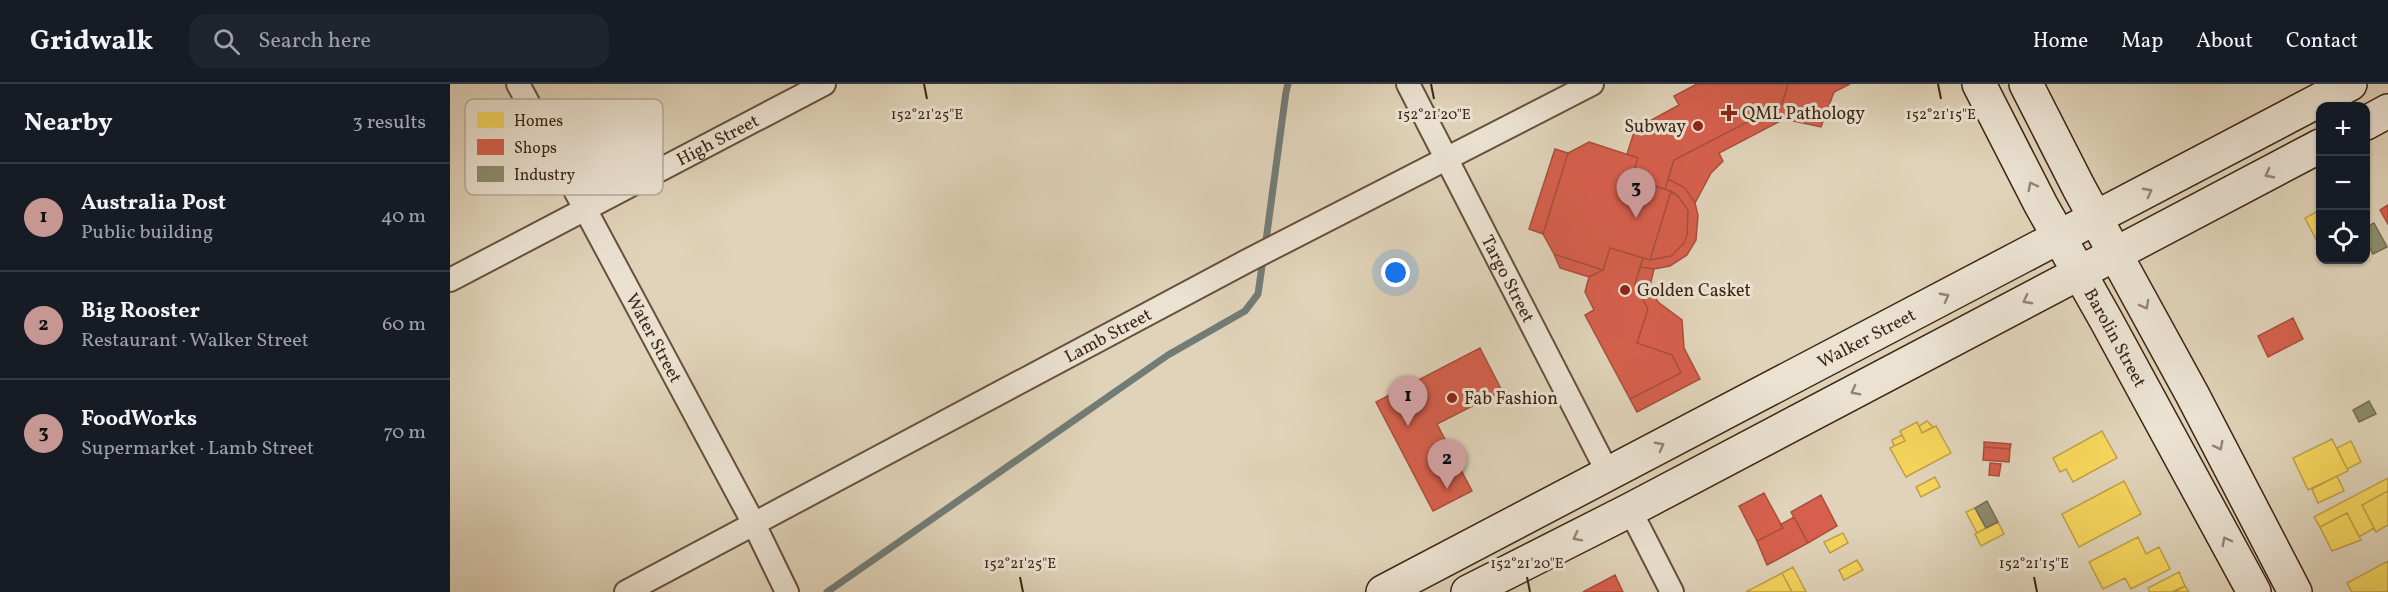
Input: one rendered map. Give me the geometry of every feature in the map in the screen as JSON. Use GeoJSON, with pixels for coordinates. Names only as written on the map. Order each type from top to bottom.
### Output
{"type":"FeatureCollection","features":[{"type":"Feature","properties":{"kind":"main road","name":"Barolin Street"},"geometry":{"type":"LineString","coordinates":[[1979,84],[2059,238],[2254,592]]}},
{"type":"Feature","properties":{"kind":"main road"},"geometry":{"type":"LineString","coordinates":[[2026,84],[2096,219],[2193,394],[2295,592]]}},
{"type":"Feature","properties":{"kind":"main road","name":"Walker Street"},"geometry":{"type":"LineString","coordinates":[[1383,592],[2350,84]]}},
{"type":"Feature","properties":{"kind":"main road"},"geometry":{"type":"LineString","coordinates":[[2370,121],[2388,111]]}},
{"type":"Feature","properties":{"kind":"main road"},"geometry":{"type":"LineString","coordinates":[[1468,592],[1630,510],[2316,148]]}},
{"type":"Feature","properties":{"kind":"main road"},"geometry":{"type":"LineString","coordinates":[[1608,473],[1625,478],[1644,478],[1726,437],[1801,419]]}},
{"type":"Feature","properties":{"kind":"main road"},"geometry":{"type":"LineString","coordinates":[[1456,553],[1514,544],[1594,504],[1612,504],[1630,510]]}},
{"type":"Feature","properties":{"kind":"street","name":"Water Street"},"geometry":{"type":"LineString","coordinates":[[518,84],[526,99]]}},
{"type":"Feature","properties":{"kind":"street","name":"High Street"},"geometry":{"type":"LineString","coordinates":[[663,169],[824,84]]}},
{"type":"Feature","properties":{"kind":"street","name":"Targo Street"},"geometry":{"type":"LineString","coordinates":[[1408,84],[1608,473]]}},
{"type":"Feature","properties":{"kind":"street","name":"Lamb Street"},"geometry":{"type":"LineString","coordinates":[[626,592],[1247,261],[1592,84]]}},
{"type":"Feature","properties":{"kind":"street","name":"Water Street"},"geometry":{"type":"LineString","coordinates":[[576,195],[754,524],[785,588]]}},
{"type":"Feature","properties":{"kind":"street","name":"High Street"},"geometry":{"type":"LineString","coordinates":[[450,280],[613,195]]}},
{"type":"Feature","properties":{"kind":"street"},"geometry":{"type":"LineString","coordinates":[[1630,510],[1672,592]]}},
{"type":"Feature","properties":{"kind":"building: Homes"},"geometry":{"type":"Polygon","coordinates":[[[2316,212],[2316,239],[2305,218],[2316,212]]]}},
{"type":"Feature","properties":{"kind":"building: Homes"},"geometry":{"type":"Polygon","coordinates":[[[1927,421],[1933,427],[1922,433],[1919,426],[1927,421]]]}},
{"type":"Feature","properties":{"kind":"building: Homes"},"geometry":{"type":"Polygon","coordinates":[[[1917,422],[1922,433],[1936,426],[1951,453],[1906,477],[1890,448],[1905,441],[1900,431],[1917,422]]]}},
{"type":"Feature","properties":{"kind":"building: Homes"},"geometry":{"type":"Polygon","coordinates":[[[2102,431],[2117,458],[2073,482],[2066,469],[2060,472],[2053,458],[2102,431]]]}},
{"type":"Feature","properties":{"kind":"building: Homes"},"geometry":{"type":"Polygon","coordinates":[[[1902,435],[1905,441],[1894,446],[1892,440],[1902,435]]]}},
{"type":"Feature","properties":{"kind":"building: Homes"},"geometry":{"type":"Polygon","coordinates":[[[2332,439],[2348,471],[2308,490],[2293,458],[2332,439]]]}},
{"type":"Feature","properties":{"kind":"building: Homes"},"geometry":{"type":"Polygon","coordinates":[[[2351,441],[2361,462],[2347,469],[2337,448],[2351,441]]]}},
{"type":"Feature","properties":{"kind":"building: Homes"},"geometry":{"type":"Polygon","coordinates":[[[2337,476],[2344,491],[2318,503],[2312,489],[2337,476]]]}},
{"type":"Feature","properties":{"kind":"building: Homes"},"geometry":{"type":"Polygon","coordinates":[[[1935,477],[1940,487],[1921,497],[1916,487],[1935,477]]]}},
{"type":"Feature","properties":{"kind":"building: Homes"},"geometry":{"type":"Polygon","coordinates":[[[2388,478],[2388,491],[2362,505],[2374,528],[2359,537],[2347,513],[2320,527],[2314,517],[2388,478]]]}},
{"type":"Feature","properties":{"kind":"building: Homes"},"geometry":{"type":"Polygon","coordinates":[[[2124,481],[2141,514],[2079,547],[2062,514],[2124,481]]]}},
{"type":"Feature","properties":{"kind":"building: Homes"},"geometry":{"type":"Polygon","coordinates":[[[2388,491],[2388,525],[2376,532],[2362,505],[2388,491]]]}},
{"type":"Feature","properties":{"kind":"building: Homes"},"geometry":{"type":"Polygon","coordinates":[[[1975,508],[1986,528],[1977,533],[1966,512],[1975,508]]]}},
{"type":"Feature","properties":{"kind":"building: Homes"},"geometry":{"type":"Polygon","coordinates":[[[2347,513],[2361,540],[2332,551],[2320,527],[2347,513]]]}},
{"type":"Feature","properties":{"kind":"building: Homes"},"geometry":{"type":"Polygon","coordinates":[[[1998,522],[2004,534],[1981,546],[1975,534],[1998,522]]]}},
{"type":"Feature","properties":{"kind":"building: Homes"},"geometry":{"type":"Polygon","coordinates":[[[1843,533],[1848,543],[1830,553],[1824,542],[1843,533]]]}},
{"type":"Feature","properties":{"kind":"building: Homes"},"geometry":{"type":"Polygon","coordinates":[[[2138,537],[2146,554],[2159,547],[2170,569],[2131,589],[2125,578],[2103,589],[2089,562],[2138,537]]]}},
{"type":"Feature","properties":{"kind":"building: Homes"},"geometry":{"type":"Polygon","coordinates":[[[1857,560],[1863,570],[1844,580],[1839,570],[1857,560]]]}},
{"type":"Feature","properties":{"kind":"building: Homes"},"geometry":{"type":"Polygon","coordinates":[[[2388,561],[2388,592],[2352,592],[2347,583],[2388,561]]]}},
{"type":"Feature","properties":{"kind":"building: Homes"},"geometry":{"type":"Polygon","coordinates":[[[1793,567],[1806,592],[1792,592],[1782,573],[1793,567]]]}},
{"type":"Feature","properties":{"kind":"building: Homes"},"geometry":{"type":"Polygon","coordinates":[[[2179,572],[2185,586],[2175,592],[2150,592],[2148,588],[2179,572]]]}},
{"type":"Feature","properties":{"kind":"building: Homes"},"geometry":{"type":"Polygon","coordinates":[[[1782,573],[1792,592],[1746,592],[1782,573]]]}},
{"type":"Feature","properties":{"kind":"building: Homes"},"geometry":{"type":"Polygon","coordinates":[[[2185,586],[2189,592],[2174,591],[2185,586]]]}},
{"type":"Feature","properties":{"kind":"building: Shops"},"geometry":{"type":"Polygon","coordinates":[[[1697,84],[1788,84],[1782,104],[1674,160],[1665,189],[1631,179],[1638,158],[1627,154],[1635,129],[1679,105],[1674,96],[1697,84]]]}},
{"type":"Feature","properties":{"kind":"building: Shops"},"geometry":{"type":"Polygon","coordinates":[[[1788,84],[1850,84],[1834,92],[1821,127],[1784,119],[1719,153],[1723,161],[1711,173],[1695,203],[1685,188],[1668,179],[1674,160],[1782,104],[1788,84]]]}},
{"type":"Feature","properties":{"kind":"building: Shops"},"geometry":{"type":"Polygon","coordinates":[[[1589,142],[1638,158],[1631,179],[1671,191],[1650,260],[1610,248],[1603,270],[1554,254],[1543,234],[1568,153],[1589,142]]]}},
{"type":"Feature","properties":{"kind":"building: Shops"},"geometry":{"type":"Polygon","coordinates":[[[1555,149],[1568,153],[1543,234],[1529,229],[1555,149]]]}},
{"type":"Feature","properties":{"kind":"building: Shops"},"geometry":{"type":"Polygon","coordinates":[[[1668,179],[1685,188],[1695,203],[1698,215],[1696,240],[1687,255],[1670,266],[1654,269],[1640,267],[1643,258],[1650,260],[1671,256],[1684,243],[1687,235],[1688,210],[1678,196],[1665,189],[1668,179]]]}},
{"type":"Feature","properties":{"kind":"building: Shops"},"geometry":{"type":"Polygon","coordinates":[[[1671,191],[1678,196],[1688,210],[1687,235],[1684,243],[1671,256],[1650,260],[1671,191]]]}},
{"type":"Feature","properties":{"kind":"building: Shops"},"geometry":{"type":"Polygon","coordinates":[[[2388,205],[2388,224],[2380,210],[2388,205]]]}},
{"type":"Feature","properties":{"kind":"building: Shops"},"geometry":{"type":"Polygon","coordinates":[[[1610,248],[1643,258],[1635,284],[1648,309],[1637,343],[1672,355],[1681,373],[1630,399],[1585,315],[1594,310],[1585,292],[1589,277],[1603,270],[1610,248]]]}},
{"type":"Feature","properties":{"kind":"building: Shops"},"geometry":{"type":"Polygon","coordinates":[[[1554,254],[1603,270],[1589,277],[1560,268],[1554,254]]]}},
{"type":"Feature","properties":{"kind":"building: Shops"},"geometry":{"type":"Polygon","coordinates":[[[1640,267],[1654,269],[1650,286],[1658,302],[1682,320],[1684,348],[1700,379],[1637,412],[1630,399],[1681,373],[1672,355],[1637,343],[1648,309],[1635,284],[1640,267]]]}},
{"type":"Feature","properties":{"kind":"building: Shops"},"geometry":{"type":"Polygon","coordinates":[[[2293,318],[2303,339],[2268,357],[2258,336],[2293,318]]]}},
{"type":"Feature","properties":{"kind":"building: Shops"},"geometry":{"type":"Polygon","coordinates":[[[1480,348],[1502,391],[1437,424],[1472,491],[1433,511],[1376,402],[1480,348]]]}},
{"type":"Feature","properties":{"kind":"building: Shops"},"geometry":{"type":"Polygon","coordinates":[[[1984,442],[2011,444],[2010,449],[1984,447],[1984,442]]]}},
{"type":"Feature","properties":{"kind":"building: Shops"},"geometry":{"type":"Polygon","coordinates":[[[1984,447],[2010,449],[2009,462],[1983,460],[1984,447]]]}},
{"type":"Feature","properties":{"kind":"building: Shops"},"geometry":{"type":"Polygon","coordinates":[[[1990,463],[2001,464],[1999,476],[1989,475],[1990,463]]]}},
{"type":"Feature","properties":{"kind":"building: Shops"},"geometry":{"type":"Polygon","coordinates":[[[1764,493],[1783,528],[1757,541],[1739,506],[1764,493]]]}},
{"type":"Feature","properties":{"kind":"building: Shops"},"geometry":{"type":"Polygon","coordinates":[[[1821,495],[1837,526],[1808,543],[1791,512],[1821,495]]]}},
{"type":"Feature","properties":{"kind":"building: Shops"},"geometry":{"type":"Polygon","coordinates":[[[1794,517],[1808,543],[1767,565],[1757,541],[1783,528],[1780,525],[1794,517]]]}},
{"type":"Feature","properties":{"kind":"building: Shops"},"geometry":{"type":"Polygon","coordinates":[[[1615,575],[1623,592],[1583,592],[1615,575]]]}},
{"type":"Feature","properties":{"kind":"building: Industry"},"geometry":{"type":"Polygon","coordinates":[[[2374,223],[2387,247],[2373,254],[2370,248],[2370,225],[2374,223]]]}},
{"type":"Feature","properties":{"kind":"building: Industry"},"geometry":{"type":"Polygon","coordinates":[[[2369,401],[2376,414],[2359,422],[2353,410],[2369,401]]]}},
{"type":"Feature","properties":{"kind":"building: Industry"},"geometry":{"type":"Polygon","coordinates":[[[1987,501],[1998,522],[1986,528],[1975,508],[1987,501]]]}},
{"type":"Feature","properties":{"kind":"waterway"},"geometry":{"type":"LineString","coordinates":[[1265,248],[1288,84]]}},
{"type":"Feature","properties":{"kind":"waterway"},"geometry":{"type":"LineString","coordinates":[[827,592],[1168,355],[1245,311],[1258,294],[1263,259]]}},
{"type":"Feature","properties":{"kind":"place","name":"QML Pathology"},"geometry":{"type":"Point","coordinates":[1729,113]}},
{"type":"Feature","properties":{"kind":"place","name":"Subway"},"geometry":{"type":"Point","coordinates":[1698,126]}},
{"type":"Feature","properties":{"kind":"place","name":"FoodWorks"},"geometry":{"type":"Point","coordinates":[1636,218]}},
{"type":"Feature","properties":{"kind":"place","name":"Golden Casket"},"geometry":{"type":"Point","coordinates":[1625,290]}},
{"type":"Feature","properties":{"kind":"place","name":"Fab Fashion"},"geometry":{"type":"Point","coordinates":[1452,398]}},
{"type":"Feature","properties":{"kind":"place","name":"Australia Post"},"geometry":{"type":"Point","coordinates":[1408,426]}},
{"type":"Feature","properties":{"kind":"place","name":"Big Rooster"},"geometry":{"type":"Point","coordinates":[1447,489]}}]}
